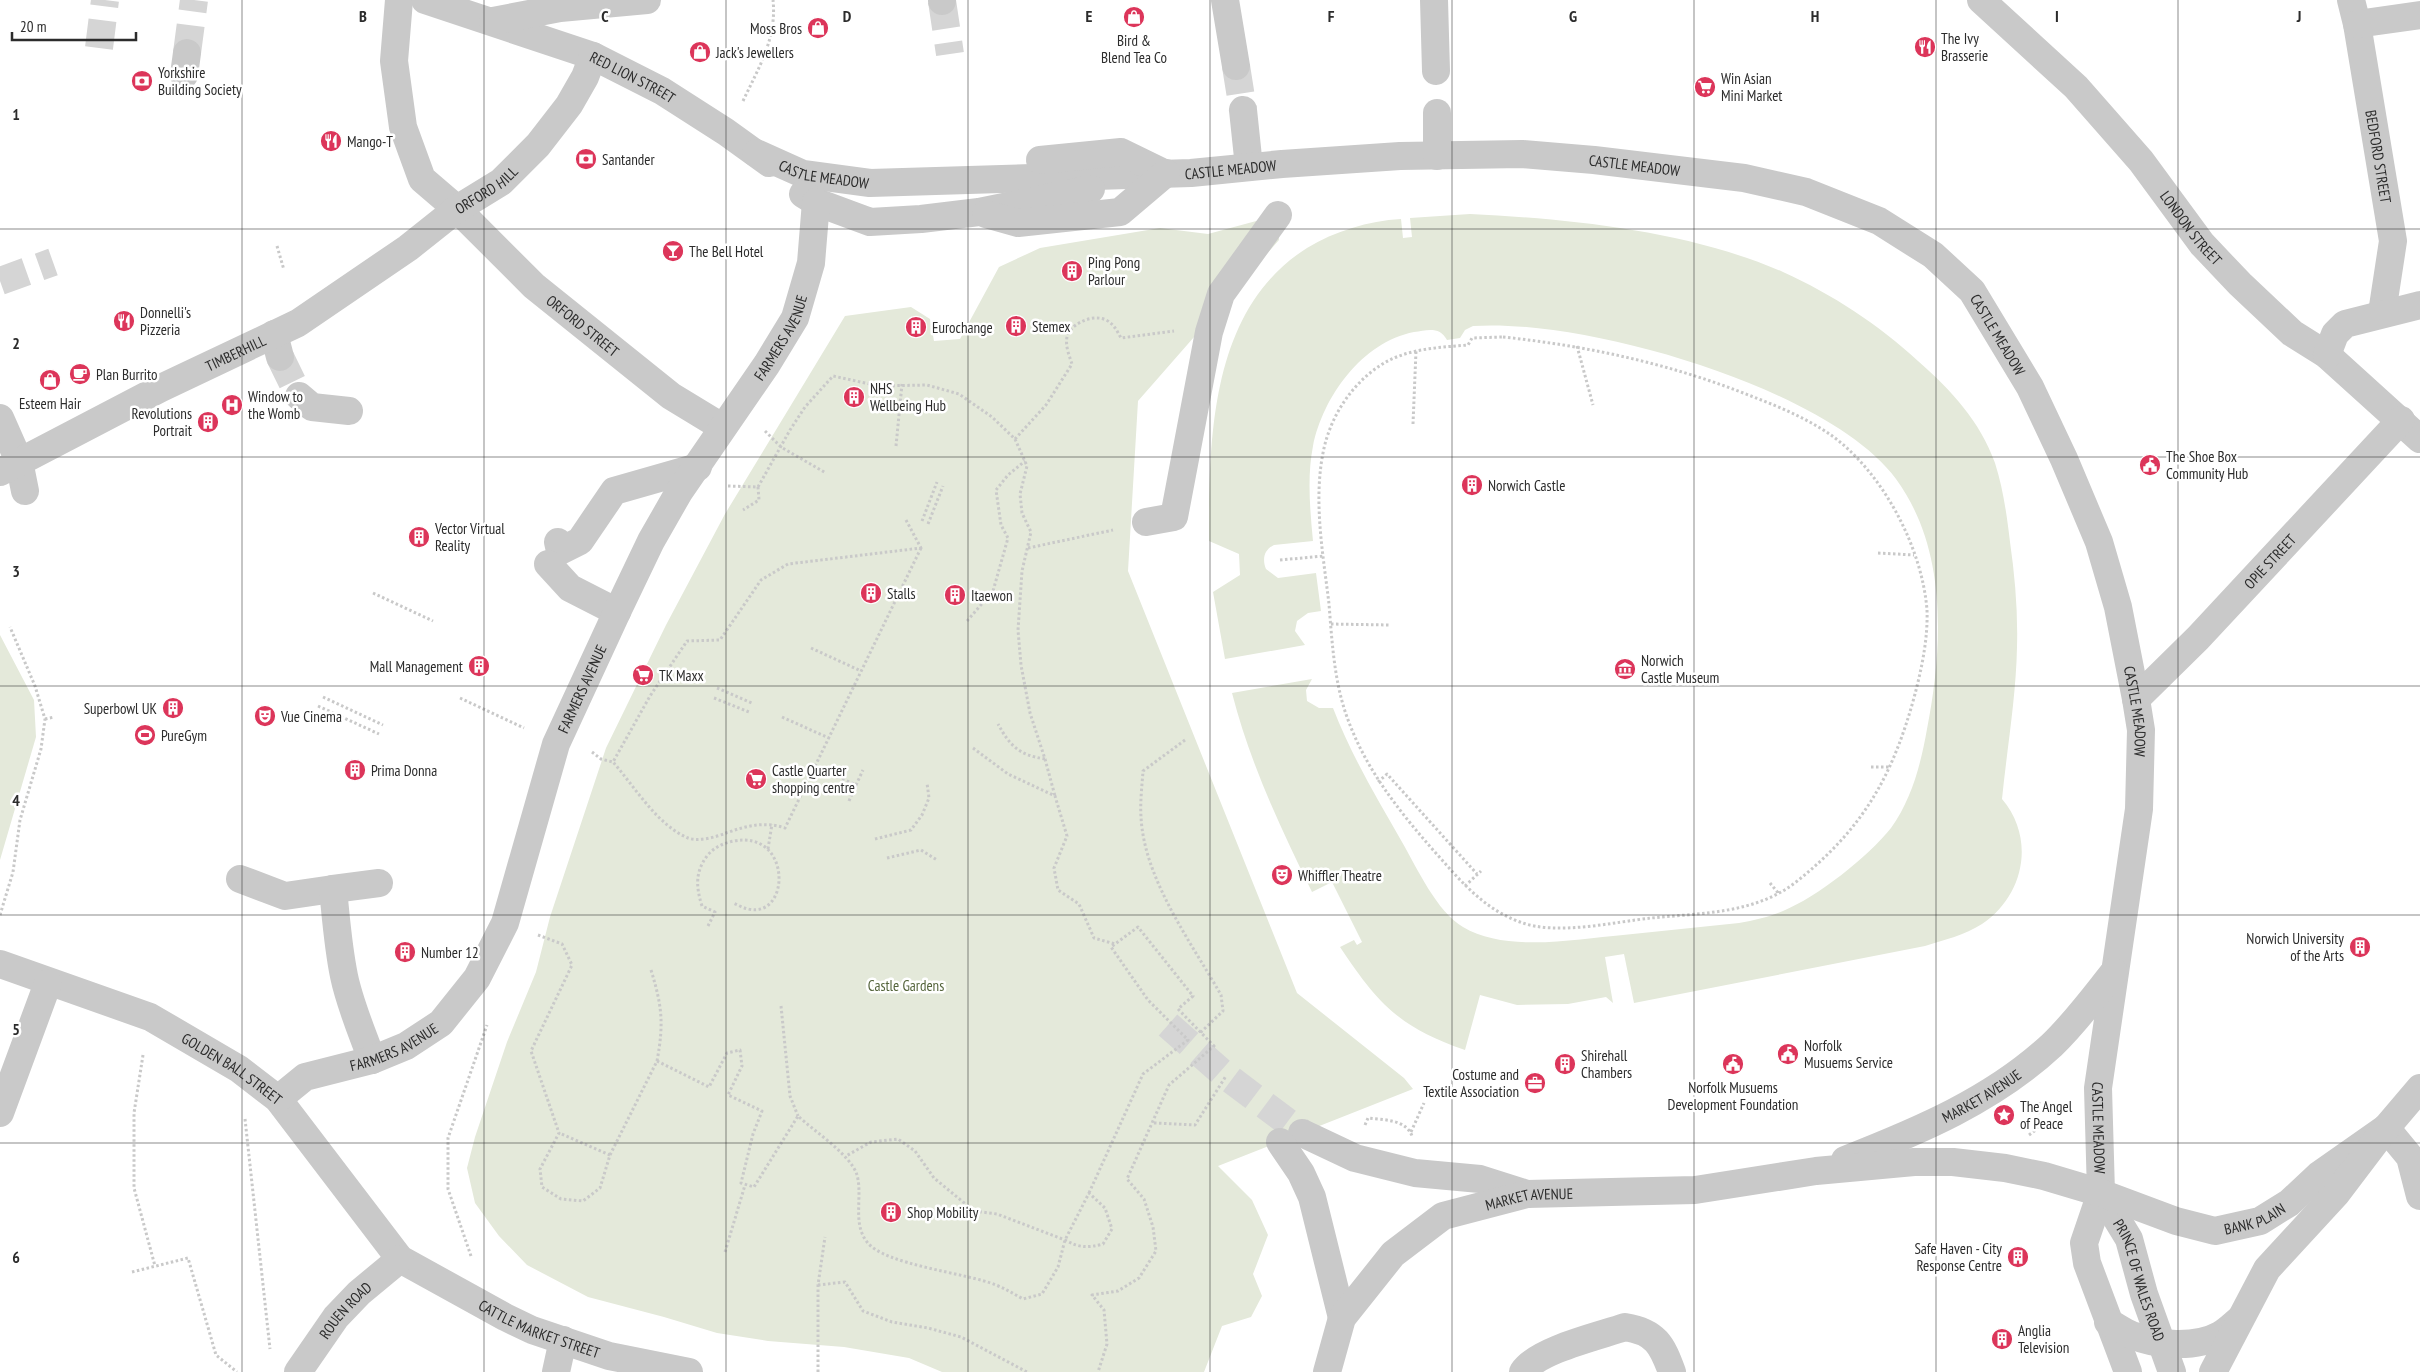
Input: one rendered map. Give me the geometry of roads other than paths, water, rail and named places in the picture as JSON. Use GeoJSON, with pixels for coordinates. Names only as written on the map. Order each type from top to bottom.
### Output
{"type":"FeatureCollection","features":[{"type":"Feature","properties":{"kind":"street","name":"ORFORD HILL"},"geometry":{"type":"LineString","coordinates":[[399,0],[394,61],[404,127],[422,179],[457,209],[501,182],[538,145],[569,105],[586,78],[593,56]]}},
{"type":"Feature","properties":{"kind":"street","name":"RED LION STREET"},"geometry":{"type":"LineString","coordinates":[[425,0],[593,56],[662,91],[756,153],[790,180],[806,197],[816,202]]}},
{"type":"Feature","properties":{"kind":"street"},"geometry":{"type":"LineString","coordinates":[[491,21],[560,8],[646,0]]}},
{"type":"Feature","properties":{"kind":"street"},"geometry":{"type":"LineString","coordinates":[[1225,0],[1236,66]]}},
{"type":"Feature","properties":{"kind":"street"},"geometry":{"type":"LineString","coordinates":[[1434,0],[1436,72]]}},
{"type":"Feature","properties":{"kind":"street","name":"LONDON STREET"},"geometry":{"type":"LineString","coordinates":[[1981,0],[2076,88],[2140,161],[2202,244],[2240,284],[2292,333],[2327,355],[2410,430]]}},
{"type":"Feature","properties":{"kind":"street"},"geometry":{"type":"LineString","coordinates":[[2354,12],[2420,15]]}},
{"type":"Feature","properties":{"kind":"street","name":"BEDFORD STREET"},"geometry":{"type":"LineString","coordinates":[[2354,12],[2393,242],[2382,313]]}},
{"type":"Feature","properties":{"kind":"street"},"geometry":{"type":"LineString","coordinates":[[1243,110],[1249,166]]}},
{"type":"Feature","properties":{"kind":"street"},"geometry":{"type":"LineString","coordinates":[[1437,113],[1437,156]]}},
{"type":"Feature","properties":{"kind":"street","name":"CASTLE MEADOW"},"geometry":{"type":"LineString","coordinates":[[756,153],[803,174],[870,183],[1191,173],[1249,166],[1437,156],[1522,154],[1744,178],[1806,192],[1870,218],[1933,254],[1972,291],[2030,388],[2064,459],[2098,542],[2118,607],[2136,699],[2141,730],[2139,809],[2098,1088],[2101,1192]]}},
{"type":"Feature","properties":{"kind":"street","name":"CASTLE MEADOW"},"geometry":{"type":"LineString","coordinates":[[816,202],[870,222],[921,220],[979,212],[1166,174]]}},
{"type":"Feature","properties":{"kind":"street","name":"FARMERS AVENUE"},"geometry":{"type":"LineString","coordinates":[[278,1099],[305,1077],[372,1060],[406,1046],[441,1022],[477,978],[505,923],[556,744],[617,612],[679,492],[698,467],[722,427],[767,364],[796,318],[811,263],[816,202]]}},
{"type":"Feature","properties":{"kind":"street","name":"TIMBERHILL"},"geometry":{"type":"LineString","coordinates":[[10,467],[161,388],[277,345],[306,318],[408,248],[457,209]]}},
{"type":"Feature","properties":{"kind":"street","name":"ORFORD STREET"},"geometry":{"type":"LineString","coordinates":[[457,209],[534,286],[671,396],[722,427]]}},
{"type":"Feature","properties":{"kind":"street"},"geometry":{"type":"LineString","coordinates":[[1146,522],[1174,517],[1198,331],[1221,294],[1278,214]]}},
{"type":"Feature","properties":{"kind":"street"},"geometry":{"type":"LineString","coordinates":[[2327,355],[2334,334],[2345,324],[2382,313],[2420,305]]}},
{"type":"Feature","properties":{"kind":"street"},"geometry":{"type":"LineString","coordinates":[[299,396],[312,407],[350,410]]}},
{"type":"Feature","properties":{"kind":"street"},"geometry":{"type":"LineString","coordinates":[[0,418],[10,467],[26,491]]}},
{"type":"Feature","properties":{"kind":"street","name":"OPIE STREET"},"geometry":{"type":"LineString","coordinates":[[2136,699],[2410,430]]}},
{"type":"Feature","properties":{"kind":"street"},"geometry":{"type":"LineString","coordinates":[[617,612],[570,588],[553,553],[580,541],[614,491],[698,467]]}},
{"type":"Feature","properties":{"kind":"street"},"geometry":{"type":"LineString","coordinates":[[240,879],[285,896],[379,883]]}},
{"type":"Feature","properties":{"kind":"street"},"geometry":{"type":"LineString","coordinates":[[333,889],[337,936],[344,978],[354,1012],[372,1060]]}},
{"type":"Feature","properties":{"kind":"street","name":"GOLDEN BALL STREET"},"geometry":{"type":"LineString","coordinates":[[0,964],[48,983],[150,1017],[239,1069],[278,1099],[400,1258]]}},
{"type":"Feature","properties":{"kind":"street","name":"MARKET AVENUE"},"geometry":{"type":"LineString","coordinates":[[1816,1171],[1925,1128],[2009,1080],[2050,1046],[2070,1026],[2114,972]]}},
{"type":"Feature","properties":{"kind":"street"},"geometry":{"type":"LineString","coordinates":[[0,1113],[48,983]]}},
{"type":"Feature","properties":{"kind":"street","name":"BANK PLAIN"},"geometry":{"type":"LineString","coordinates":[[2214,1372],[2267,1269],[2336,1194],[2386,1128],[2420,1088]]}},
{"type":"Feature","properties":{"kind":"street"},"geometry":{"type":"LineString","coordinates":[[2386,1128],[2410,1158],[2420,1196]]}},
{"type":"Feature","properties":{"kind":"street","name":"BANK PLAIN"},"geometry":{"type":"LineString","coordinates":[[2101,1192],[2198,1228],[2215,1231],[2234,1228],[2260,1221],[2288,1203],[2319,1175],[2386,1128]]}},
{"type":"Feature","properties":{"kind":"street"},"geometry":{"type":"LineString","coordinates":[[1342,1318],[1312,1197],[1301,1173],[1291,1137],[1355,1158],[1415,1173],[1480,1179],[1527,1194]]}},
{"type":"Feature","properties":{"kind":"street","name":"MARKET AVENUE"},"geometry":{"type":"LineString","coordinates":[[1327,1372],[1342,1318],[1393,1254],[1443,1216],[1527,1194],[1695,1190],[1816,1171],[1914,1162],[1952,1162],[2004,1168],[2101,1192]]}},
{"type":"Feature","properties":{"kind":"street"},"geometry":{"type":"LineString","coordinates":[[2101,1192],[2084,1243],[2087,1263],[2128,1372]]}},
{"type":"Feature","properties":{"kind":"street","name":"PRINCE OF WALES ROAD"},"geometry":{"type":"LineString","coordinates":[[2101,1192],[2129,1239],[2160,1342],[2172,1372]]}},
{"type":"Feature","properties":{"kind":"street","name":"CATTLE MARKET STREET"},"geometry":{"type":"LineString","coordinates":[[400,1258],[486,1307],[532,1330],[609,1356],[689,1372]]}},
{"type":"Feature","properties":{"kind":"street","name":"ROUEN ROAD"},"geometry":{"type":"LineString","coordinates":[[298,1372],[336,1317],[359,1293],[400,1258]]}},
{"type":"Feature","properties":{"kind":"street","name":"BANK PLAIN"},"geometry":{"type":"LineString","coordinates":[[2108,1322],[2134,1336],[2160,1342],[2200,1342],[2220,1335],[2240,1319]]}},
{"type":"Feature","properties":{"kind":"street"},"geometry":{"type":"LineString","coordinates":[[1523,1372],[1528,1364],[1544,1354],[1625,1327],[1638,1329],[1651,1335],[1660,1344],[1672,1372]]}},
{"type":"Feature","properties":{"kind":"street"},"geometry":{"type":"LineString","coordinates":[[556,1372],[563,1340]]}},
{"type":"Feature","properties":{"kind":"tunnel"},"geometry":{"type":"LineString","coordinates":[[99,48],[105,0]]}},
{"type":"Feature","properties":{"kind":"tunnel"},"geometry":{"type":"LineString","coordinates":[[187,53],[194,0]]}},
{"type":"Feature","properties":{"kind":"tunnel"},"geometry":{"type":"LineString","coordinates":[[942,1],[950,54]]}},
{"type":"Feature","properties":{"kind":"tunnel"},"geometry":{"type":"LineString","coordinates":[[1236,66],[1243,110]]}},
{"type":"Feature","properties":{"kind":"tunnel"},"geometry":{"type":"LineString","coordinates":[[0,281],[53,262]]}},
{"type":"Feature","properties":{"kind":"tunnel"},"geometry":{"type":"LineString","coordinates":[[280,357],[299,396]]}},
{"type":"Feature","properties":{"kind":"tunnel"},"geometry":{"type":"LineString","coordinates":[[1168,1025],[1226,1076],[1302,1133]]}},
{"type":"Feature","properties":{"kind":"place","name":"Bird & Blend Tea Co"},"geometry":{"type":"Point","coordinates":[1134,17]}},
{"type":"Feature","properties":{"kind":"place","name":"Moss Bros"},"geometry":{"type":"Point","coordinates":[818,28]}},
{"type":"Feature","properties":{"kind":"place","name":"The Ivy Brasserie"},"geometry":{"type":"Point","coordinates":[1925,47]}},
{"type":"Feature","properties":{"kind":"place","name":"Jack's Jewellers"},"geometry":{"type":"Point","coordinates":[700,52]}},
{"type":"Feature","properties":{"kind":"place","name":"Yorkshire Building Society"},"geometry":{"type":"Point","coordinates":[142,81]}},
{"type":"Feature","properties":{"kind":"place","name":"Win Asian Mini Market"},"geometry":{"type":"Point","coordinates":[1705,87]}},
{"type":"Feature","properties":{"kind":"place","name":"Mango-T"},"geometry":{"type":"Point","coordinates":[331,141]}},
{"type":"Feature","properties":{"kind":"place","name":"Santander"},"geometry":{"type":"Point","coordinates":[586,159]}},
{"type":"Feature","properties":{"kind":"place","name":"The Bell Hotel"},"geometry":{"type":"Point","coordinates":[673,251]}},
{"type":"Feature","properties":{"kind":"place","name":"Ping Pong Parlour"},"geometry":{"type":"Point","coordinates":[1072,271]}},
{"type":"Feature","properties":{"kind":"place","name":"Donnelli's Pizzeria"},"geometry":{"type":"Point","coordinates":[124,321]}},
{"type":"Feature","properties":{"kind":"place","name":"Stemex"},"geometry":{"type":"Point","coordinates":[1016,326]}},
{"type":"Feature","properties":{"kind":"place","name":"Eurochange"},"geometry":{"type":"Point","coordinates":[916,327]}},
{"type":"Feature","properties":{"kind":"place","name":"Plan Burrito"},"geometry":{"type":"Point","coordinates":[80,374]}},
{"type":"Feature","properties":{"kind":"place","name":"Esteem Hair"},"geometry":{"type":"Point","coordinates":[50,380]}},
{"type":"Feature","properties":{"kind":"place","name":"NHS Wellbeing Hub"},"geometry":{"type":"Point","coordinates":[854,397]}},
{"type":"Feature","properties":{"kind":"place","name":"Window to the Womb"},"geometry":{"type":"Point","coordinates":[232,405]}},
{"type":"Feature","properties":{"kind":"place","name":"Revolutions Portrait"},"geometry":{"type":"Point","coordinates":[208,422]}},
{"type":"Feature","properties":{"kind":"place","name":"The Shoe Box Community Hub"},"geometry":{"type":"Point","coordinates":[2150,465]}},
{"type":"Feature","properties":{"kind":"place","name":"Norwich Castle"},"geometry":{"type":"Point","coordinates":[1472,485]}},
{"type":"Feature","properties":{"kind":"place","name":"Vector Virtual Reality"},"geometry":{"type":"Point","coordinates":[419,537]}},
{"type":"Feature","properties":{"kind":"place","name":"Stalls"},"geometry":{"type":"Point","coordinates":[871,593]}},
{"type":"Feature","properties":{"kind":"place","name":"Itaewon"},"geometry":{"type":"Point","coordinates":[955,595]}},
{"type":"Feature","properties":{"kind":"place","name":"Mall Management"},"geometry":{"type":"Point","coordinates":[479,666]}},
{"type":"Feature","properties":{"kind":"place","name":"Norwich Castle Museum"},"geometry":{"type":"Point","coordinates":[1625,669]}},
{"type":"Feature","properties":{"kind":"place","name":"TK Maxx"},"geometry":{"type":"Point","coordinates":[643,675]}},
{"type":"Feature","properties":{"kind":"place","name":"Superbowl UK"},"geometry":{"type":"Point","coordinates":[173,708]}},
{"type":"Feature","properties":{"kind":"place","name":"Vue Cinema"},"geometry":{"type":"Point","coordinates":[265,716]}},
{"type":"Feature","properties":{"kind":"place","name":"PureGym"},"geometry":{"type":"Point","coordinates":[145,735]}},
{"type":"Feature","properties":{"kind":"place","name":"Prima Donna"},"geometry":{"type":"Point","coordinates":[355,770]}},
{"type":"Feature","properties":{"kind":"place","name":"Castle Quarter shopping centre"},"geometry":{"type":"Point","coordinates":[756,779]}},
{"type":"Feature","properties":{"kind":"place","name":"Whiffler Theatre"},"geometry":{"type":"Point","coordinates":[1282,875]}},
{"type":"Feature","properties":{"kind":"place","name":"Norwich University of the Arts"},"geometry":{"type":"Point","coordinates":[2360,947]}},
{"type":"Feature","properties":{"kind":"place","name":"Number 12"},"geometry":{"type":"Point","coordinates":[405,952]}},
{"type":"Feature","properties":{"kind":"place","name":"Norfolk Musuems Service"},"geometry":{"type":"Point","coordinates":[1788,1054]}},
{"type":"Feature","properties":{"kind":"place","name":"Shirehall Chambers"},"geometry":{"type":"Point","coordinates":[1565,1064]}},
{"type":"Feature","properties":{"kind":"place","name":"Norfolk Musuems Development Foundation"},"geometry":{"type":"Point","coordinates":[1733,1064]}},
{"type":"Feature","properties":{"kind":"place","name":"Costume and Textile Association"},"geometry":{"type":"Point","coordinates":[1535,1083]}},
{"type":"Feature","properties":{"kind":"place","name":"The Angel of Peace"},"geometry":{"type":"Point","coordinates":[2004,1115]}},
{"type":"Feature","properties":{"kind":"place","name":"Shop Mobility"},"geometry":{"type":"Point","coordinates":[891,1212]}},
{"type":"Feature","properties":{"kind":"place","name":"Safe Haven - City Response Centre"},"geometry":{"type":"Point","coordinates":[2018,1257]}},
{"type":"Feature","properties":{"kind":"place","name":"Anglia Television"},"geometry":{"type":"Point","coordinates":[2002,1339]}},
{"type":"Feature","properties":{"kind":"park label","name":"Castle Gardens"},"geometry":{"type":"Point","coordinates":[906,985]}}]}
